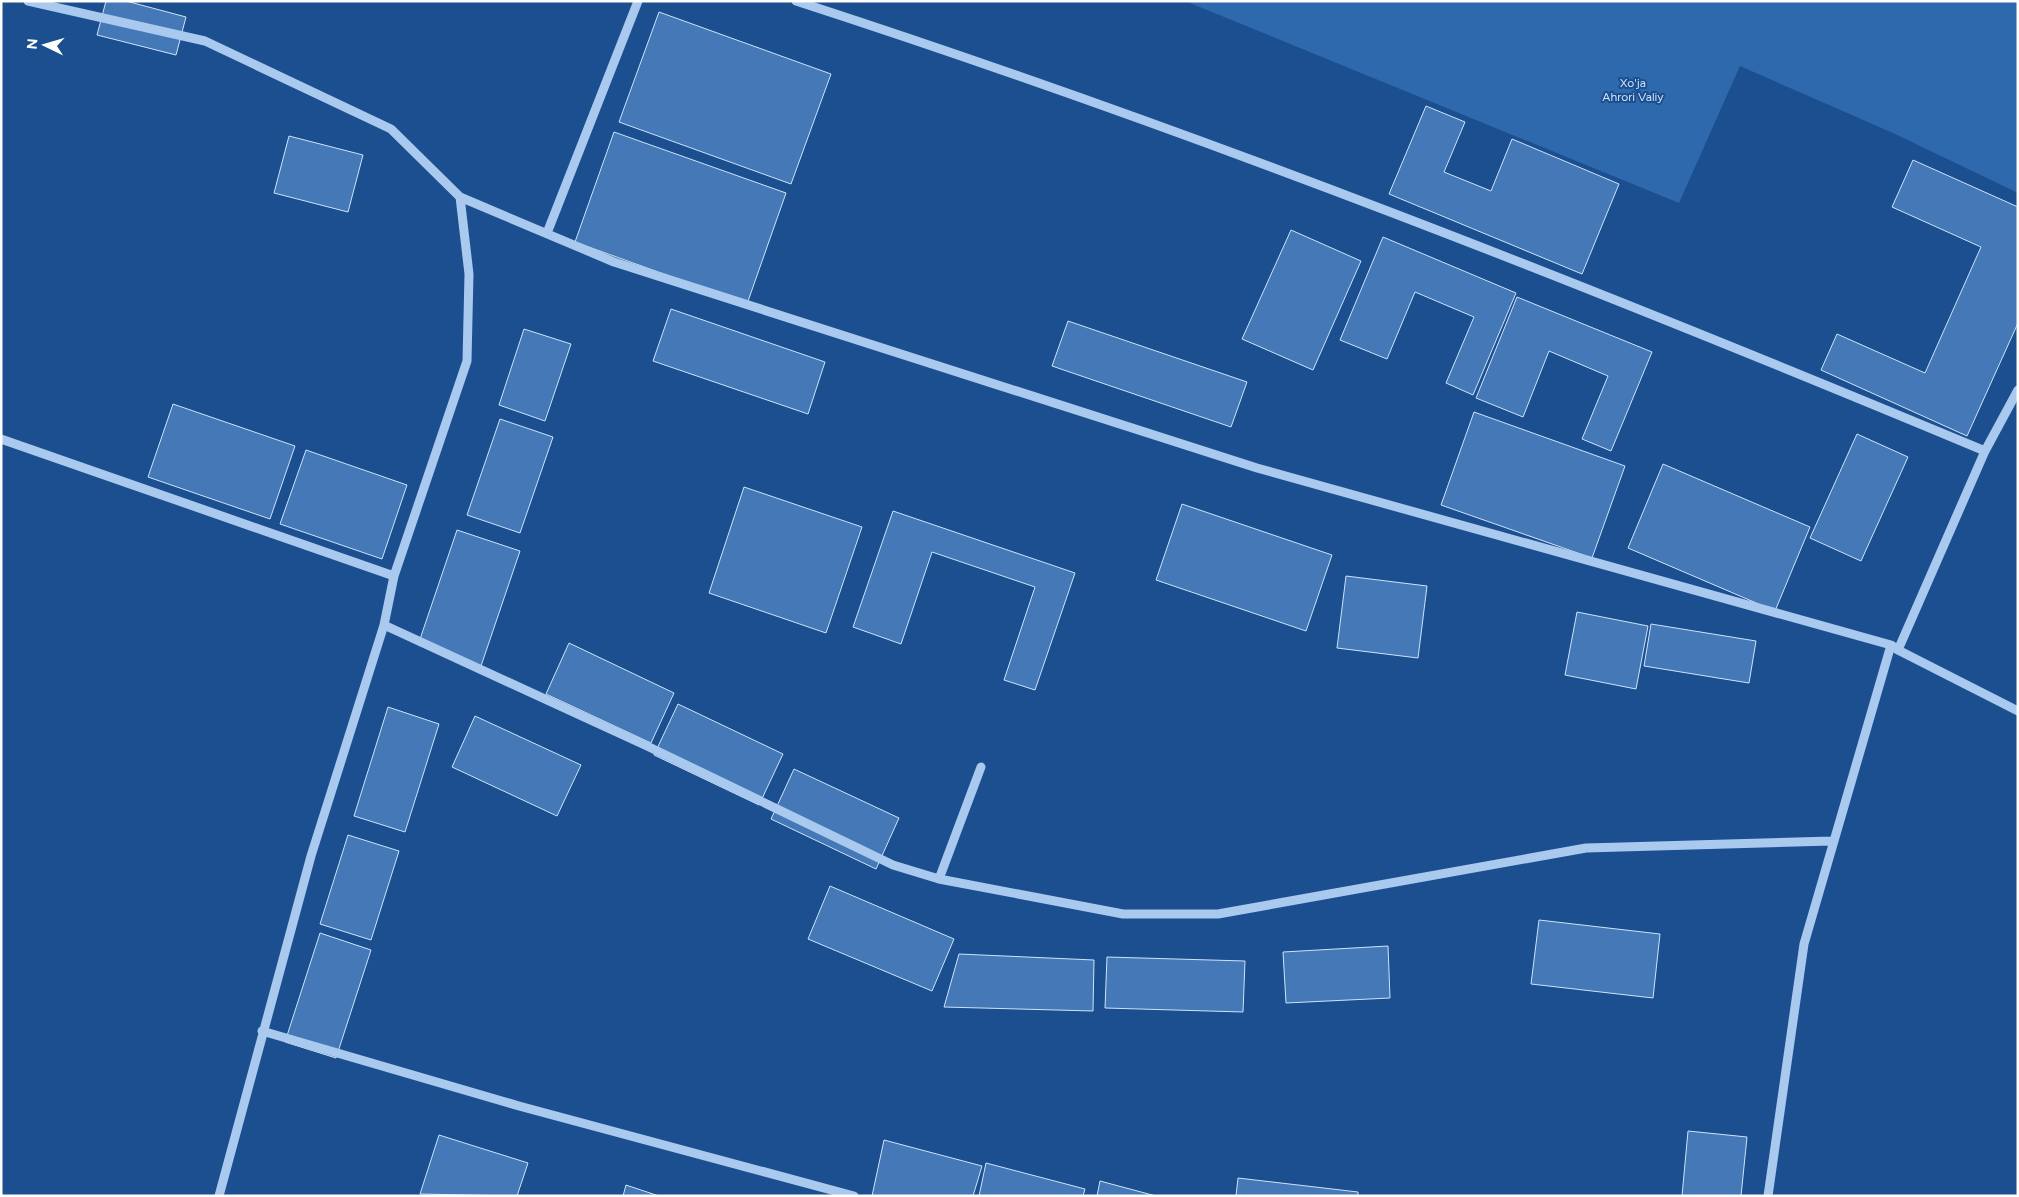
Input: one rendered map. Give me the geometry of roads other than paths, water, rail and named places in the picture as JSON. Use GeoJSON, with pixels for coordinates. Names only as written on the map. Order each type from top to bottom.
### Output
{"type":"FeatureCollection","features":[{"type":"Feature","properties":{"kind":"street"},"geometry":{"type":"LineString","coordinates":[[28,1],[205,41],[391,129],[460,197],[614,262],[1257,468],[1894,648],[2018,711]]}},
{"type":"Feature","properties":{"kind":"street"},"geometry":{"type":"LineString","coordinates":[[547,233],[638,1]]}},
{"type":"Feature","properties":{"kind":"street"},"geometry":{"type":"LineString","coordinates":[[796,1],[974,59],[1340,192],[1676,323],[1985,451]]}},
{"type":"Feature","properties":{"kind":"street"},"geometry":{"type":"LineString","coordinates":[[218,1196],[311,856],[384,624],[394,576],[467,361],[469,274],[460,197]]}},
{"type":"Feature","properties":{"kind":"street"},"geometry":{"type":"LineString","coordinates":[[1768,1196],[1804,944],[1832,841],[1894,648],[1985,451],[2018,390]]}},
{"type":"Feature","properties":{"kind":"street"},"geometry":{"type":"LineString","coordinates":[[1,439],[394,576]]}},
{"type":"Feature","properties":{"kind":"street"},"geometry":{"type":"LineString","coordinates":[[384,624],[647,746],[892,865],[939,879],[1123,914],[1218,914],[1586,848],[1832,841]]}},
{"type":"Feature","properties":{"kind":"street"},"geometry":{"type":"LineString","coordinates":[[939,879],[981,767]]}},
{"type":"Feature","properties":{"kind":"street"},"geometry":{"type":"LineString","coordinates":[[262,1031],[519,1106],[854,1196]]}},
{"type":"Feature","properties":{"kind":"park label","name":"Xo'ja Ahrori Valiy"},"geometry":{"type":"Point","coordinates":[1633,90]}}]}
